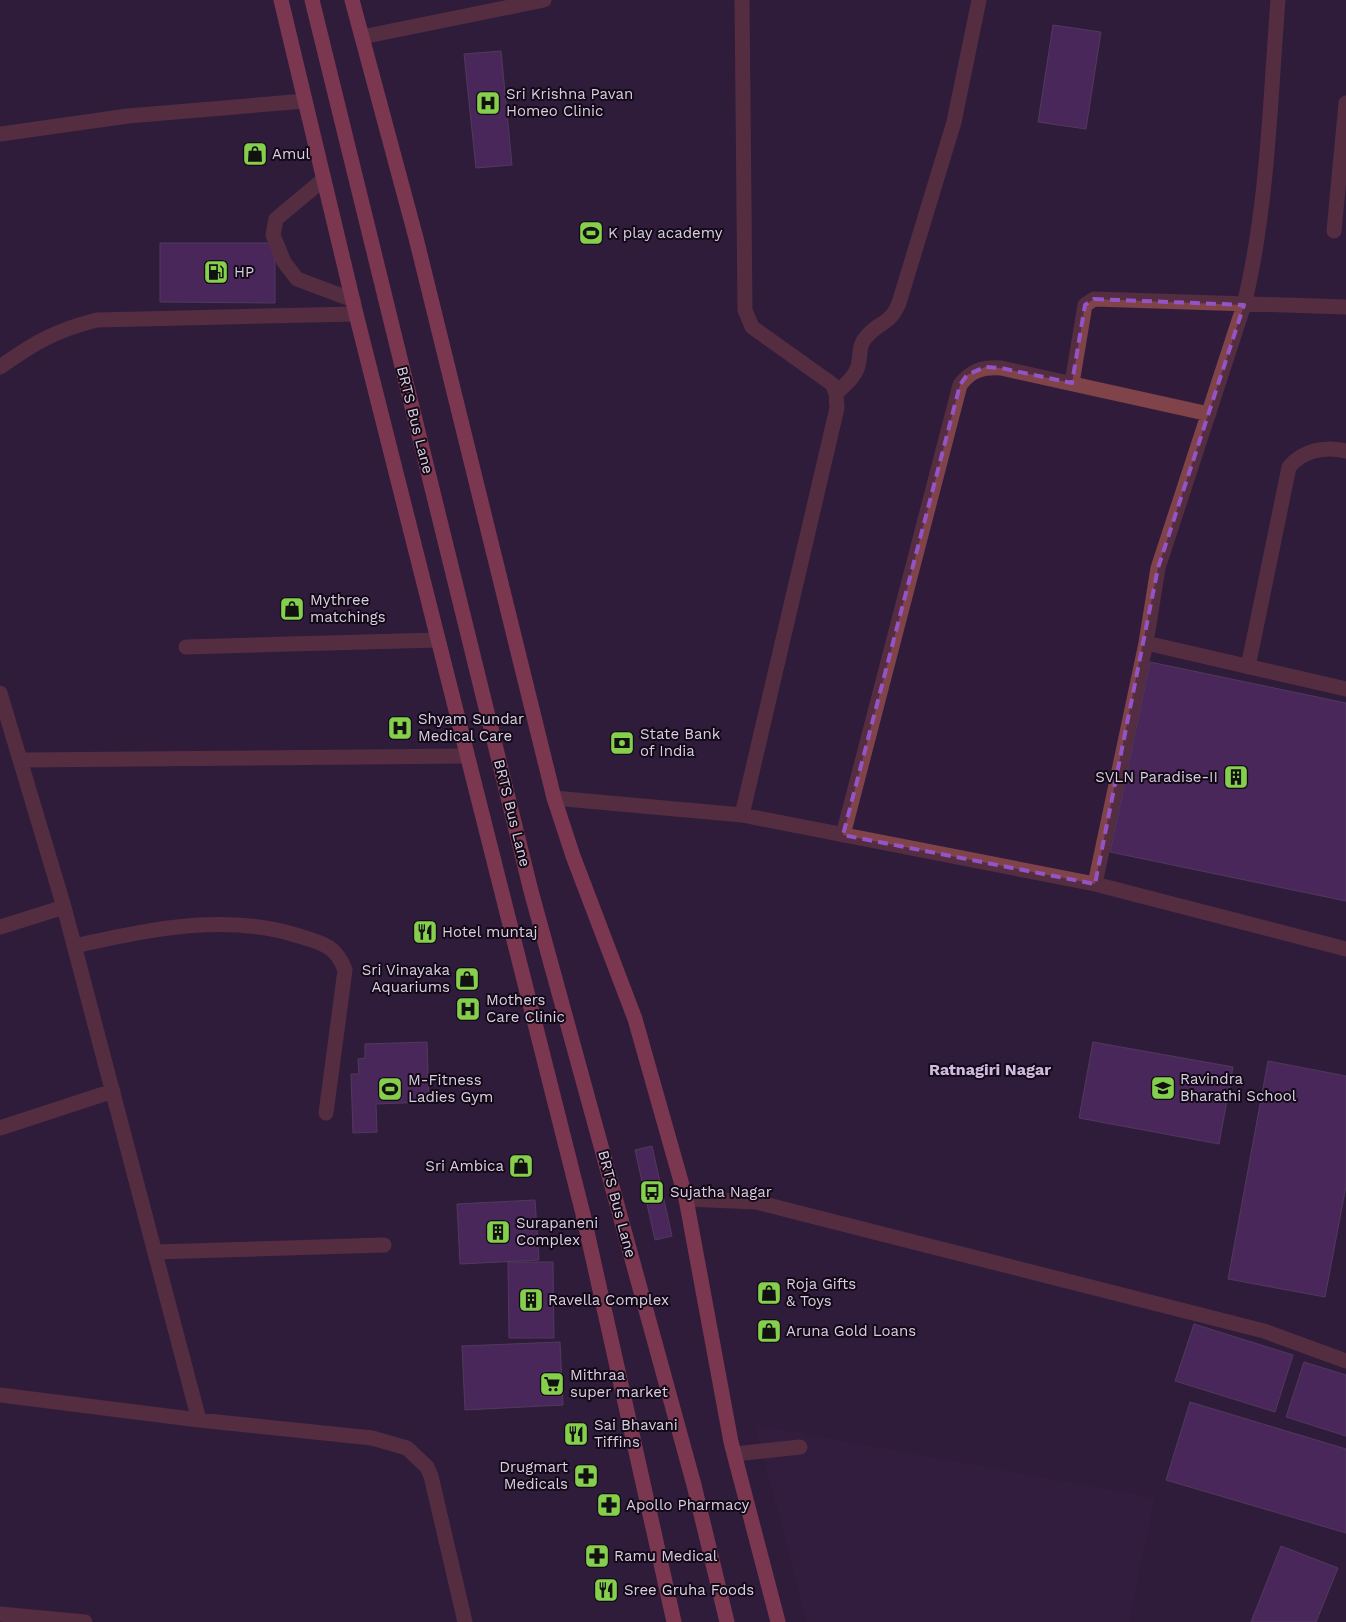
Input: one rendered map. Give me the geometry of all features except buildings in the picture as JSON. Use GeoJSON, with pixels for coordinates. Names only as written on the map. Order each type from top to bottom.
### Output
{"type":"FeatureCollection","features":[{"type":"Feature","properties":{"kind":"main road"},"geometry":{"type":"LineString","coordinates":[[281,0],[355,307],[583,1214],[674,1622]]}},
{"type":"Feature","properties":{"kind":"main road","name":"BRTS Bus Lane"},"geometry":{"type":"LineString","coordinates":[[312,0],[531,891],[694,1485],[727,1622]]}},
{"type":"Feature","properties":{"kind":"main road"},"geometry":{"type":"LineString","coordinates":[[352,0],[416,238],[554,798],[573,856],[635,1019],[686,1198],[735,1454],[778,1622]]}},
{"type":"Feature","properties":{"kind":"street"},"geometry":{"type":"LineString","coordinates":[[362,37],[544,0]]}},
{"type":"Feature","properties":{"kind":"street"},"geometry":{"type":"LineString","coordinates":[[742,0],[744,310],[752,327],[832,384],[836,393],[837,408],[742,815]]}},
{"type":"Feature","properties":{"kind":"street"},"geometry":{"type":"LineString","coordinates":[[836,393],[851,379],[858,367],[860,346],[866,336],[885,323],[894,313],[899,303],[954,122],[978,0]]}},
{"type":"Feature","properties":{"kind":"street"},"geometry":{"type":"LineString","coordinates":[[1095,884],[1146,643],[1158,568],[1244,305],[1260,228],[1278,0]]}},
{"type":"Feature","properties":{"kind":"street"},"geometry":{"type":"LineString","coordinates":[[0,134],[128,116],[306,101]]}},
{"type":"Feature","properties":{"kind":"street"},"geometry":{"type":"LineString","coordinates":[[1334,231],[1346,103]]}},
{"type":"Feature","properties":{"kind":"street"},"geometry":{"type":"LineString","coordinates":[[324,179],[276,219],[273,236],[284,262],[297,279],[355,307]]}},
{"type":"Feature","properties":{"kind":"street"},"geometry":{"type":"LineString","coordinates":[[1072,383],[1085,305],[1094,299],[1346,307]]}},
{"type":"Feature","properties":{"kind":"street"},"geometry":{"type":"LineString","coordinates":[[0,367],[40,339],[71,326],[97,320],[355,307]]}},
{"type":"Feature","properties":{"kind":"street"},"geometry":{"type":"LineString","coordinates":[[843,835],[960,385],[967,375],[985,367],[1001,368],[1209,414]]}},
{"type":"Feature","properties":{"kind":"street"},"geometry":{"type":"LineString","coordinates":[[1248,667],[1290,467],[1298,456],[1313,450],[1346,451]]}},
{"type":"Feature","properties":{"kind":"street"},"geometry":{"type":"LineString","coordinates":[[186,647],[438,640]]}},
{"type":"Feature","properties":{"kind":"street"},"geometry":{"type":"LineString","coordinates":[[1146,643],[1346,689]]}},
{"type":"Feature","properties":{"kind":"street"},"geometry":{"type":"LineString","coordinates":[[0,693],[64,907],[199,1420]]}},
{"type":"Feature","properties":{"kind":"street"},"geometry":{"type":"LineString","coordinates":[[20,760],[468,756]]}},
{"type":"Feature","properties":{"kind":"street"},"geometry":{"type":"LineString","coordinates":[[554,798],[742,815],[1095,884],[1346,949]]}},
{"type":"Feature","properties":{"kind":"street"},"geometry":{"type":"LineString","coordinates":[[0,927],[64,907]]}},
{"type":"Feature","properties":{"kind":"street"},"geometry":{"type":"LineString","coordinates":[[74,946],[150,930],[206,923],[279,929],[328,946],[340,957],[345,970],[326,1113]]}},
{"type":"Feature","properties":{"kind":"street"},"geometry":{"type":"LineString","coordinates":[[0,1128],[113,1091]]}},
{"type":"Feature","properties":{"kind":"street"},"geometry":{"type":"LineString","coordinates":[[686,1198],[766,1204],[1264,1331],[1346,1360]]}},
{"type":"Feature","properties":{"kind":"street"},"geometry":{"type":"LineString","coordinates":[[155,1252],[384,1245]]}},
{"type":"Feature","properties":{"kind":"street"},"geometry":{"type":"LineString","coordinates":[[0,1394],[199,1420],[372,1438],[408,1448],[427,1467],[434,1485],[465,1622]]}},
{"type":"Feature","properties":{"kind":"street"},"geometry":{"type":"LineString","coordinates":[[735,1454],[800,1447]]}},
{"type":"Feature","properties":{"kind":"street"},"geometry":{"type":"LineString","coordinates":[[0,1614],[85,1622]]}},
{"type":"Feature","properties":{"kind":"highlighted area"},"geometry":{"type":"Polygon","coordinates":[[[1094,299],[1244,305],[1158,568],[1095,884],[843,835],[960,385],[967,375],[985,367],[1001,368],[1072,383],[1085,305],[1094,299]]]}},
{"type":"Feature","properties":{"kind":"shaded area"},"geometry":{"type":"Polygon","coordinates":[[[755,1425],[1155,1498],[1129,1622],[807,1622],[755,1425]]]}},
{"type":"Feature","properties":{"kind":"place","name":"Sri Krishna Pavan Homeo Clinic"},"geometry":{"type":"Point","coordinates":[488,103]}},
{"type":"Feature","properties":{"kind":"place","name":"Amul"},"geometry":{"type":"Point","coordinates":[255,154]}},
{"type":"Feature","properties":{"kind":"place","name":"K play academy"},"geometry":{"type":"Point","coordinates":[591,233]}},
{"type":"Feature","properties":{"kind":"place","name":"HP"},"geometry":{"type":"Point","coordinates":[216,272]}},
{"type":"Feature","properties":{"kind":"place","name":"Mythree matchings"},"geometry":{"type":"Point","coordinates":[292,609]}},
{"type":"Feature","properties":{"kind":"place","name":"Shyam Sundar Medical Care"},"geometry":{"type":"Point","coordinates":[400,728]}},
{"type":"Feature","properties":{"kind":"place","name":"State Bank of India"},"geometry":{"type":"Point","coordinates":[622,743]}},
{"type":"Feature","properties":{"kind":"place","name":"SVLN Paradise-II"},"geometry":{"type":"Point","coordinates":[1236,777]}},
{"type":"Feature","properties":{"kind":"place","name":"Hotel muntaj"},"geometry":{"type":"Point","coordinates":[425,932]}},
{"type":"Feature","properties":{"kind":"place","name":"Sri Vinayaka Aquariums"},"geometry":{"type":"Point","coordinates":[467,979]}},
{"type":"Feature","properties":{"kind":"place","name":"Mothers Care Clinic"},"geometry":{"type":"Point","coordinates":[468,1009]}},
{"type":"Feature","properties":{"kind":"place","name":"Ravindra Bharathi School"},"geometry":{"type":"Point","coordinates":[1163,1088]}},
{"type":"Feature","properties":{"kind":"place","name":"M-Fitness Ladies Gym"},"geometry":{"type":"Point","coordinates":[390,1089]}},
{"type":"Feature","properties":{"kind":"place","name":"Sri Ambica"},"geometry":{"type":"Point","coordinates":[521,1166]}},
{"type":"Feature","properties":{"kind":"place","name":"Sujatha Nagar"},"geometry":{"type":"Point","coordinates":[652,1192]}},
{"type":"Feature","properties":{"kind":"place","name":"Surapaneni Complex"},"geometry":{"type":"Point","coordinates":[498,1232]}},
{"type":"Feature","properties":{"kind":"place","name":"Roja Gifts & Toys"},"geometry":{"type":"Point","coordinates":[769,1293]}},
{"type":"Feature","properties":{"kind":"place","name":"Ravella Complex"},"geometry":{"type":"Point","coordinates":[531,1300]}},
{"type":"Feature","properties":{"kind":"place","name":"Aruna Gold Loans"},"geometry":{"type":"Point","coordinates":[769,1331]}},
{"type":"Feature","properties":{"kind":"place","name":"Mithraa super market"},"geometry":{"type":"Point","coordinates":[552,1384]}},
{"type":"Feature","properties":{"kind":"place","name":"Sai Bhavani Tiffins"},"geometry":{"type":"Point","coordinates":[576,1434]}},
{"type":"Feature","properties":{"kind":"place","name":"Drugmart Medicals"},"geometry":{"type":"Point","coordinates":[586,1476]}},
{"type":"Feature","properties":{"kind":"place","name":"Apollo Pharmacy"},"geometry":{"type":"Point","coordinates":[609,1505]}},
{"type":"Feature","properties":{"kind":"place","name":"Ramu Medical"},"geometry":{"type":"Point","coordinates":[597,1556]}},
{"type":"Feature","properties":{"kind":"place","name":"Sree Gruha Foods"},"geometry":{"type":"Point","coordinates":[606,1590]}},
{"type":"Feature","properties":{"kind":"district","name":"Ratnagiri Nagar"},"geometry":{"type":"Point","coordinates":[990,1069]}}]}
